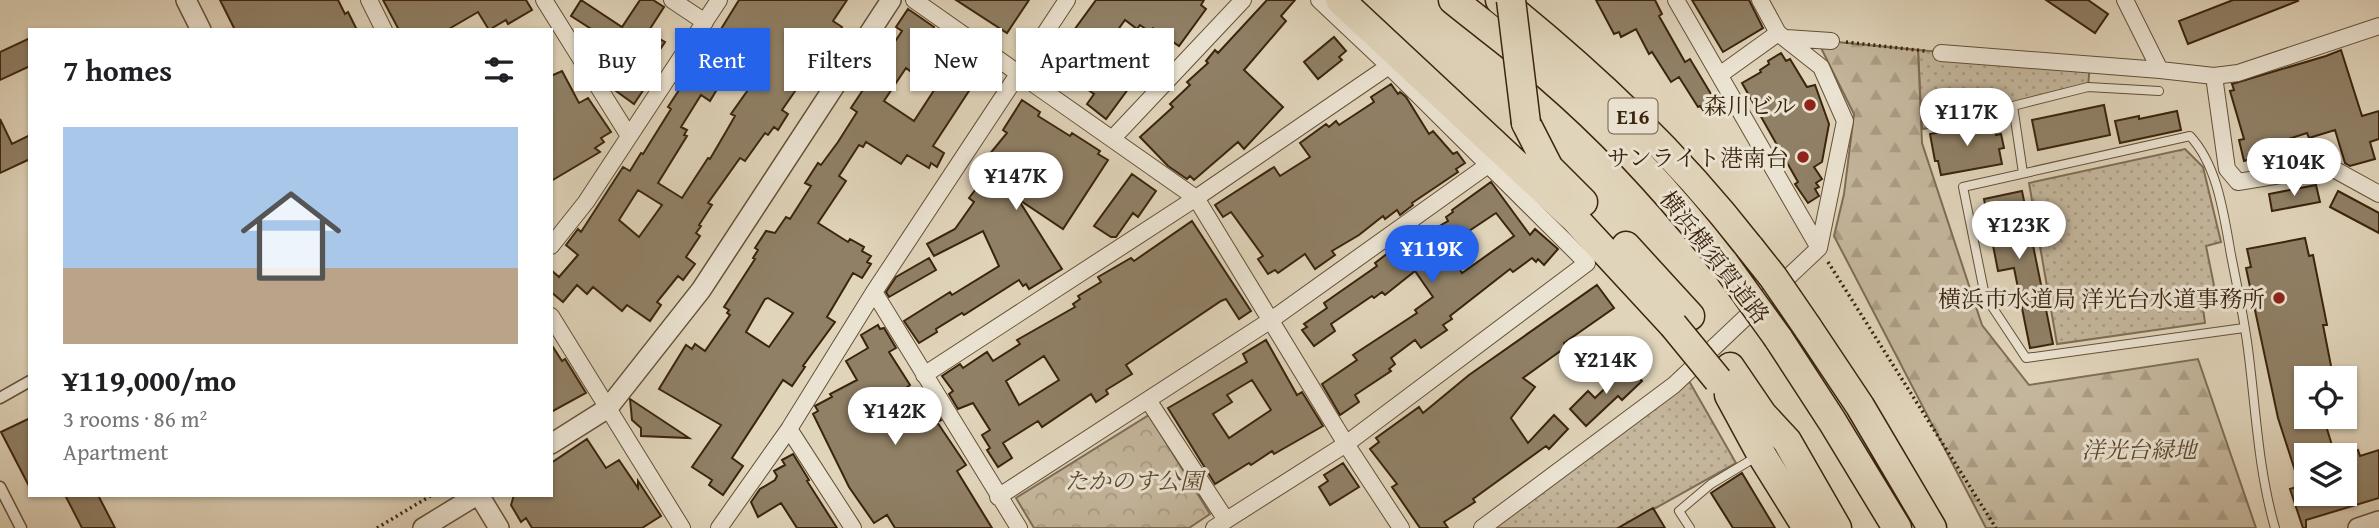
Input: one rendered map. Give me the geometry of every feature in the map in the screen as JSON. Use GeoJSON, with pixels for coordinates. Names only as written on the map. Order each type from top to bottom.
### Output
{"type":"FeatureCollection","features":[{"type":"Feature","properties":{"kind":"highway"},"geometry":{"type":"LineString","coordinates":[[1340,0],[1682,320],[1724,373],[1735,404],[1774,447],[1837,528]]}},
{"type":"Feature","properties":{"kind":"highway","name":"横浜横須賀道路"},"geometry":{"type":"LineString","coordinates":[[1453,0],[1550,78],[1630,155],[1691,220],[1778,338],[1897,528]]}},
{"type":"Feature","properties":{"kind":"highway","name":"横浜横須賀道路"},"geometry":{"type":"LineString","coordinates":[[1500,0],[1567,54],[1651,134],[1715,204],[1773,277],[1860,405],[1932,528]]}},
{"type":"Feature","properties":{"kind":"highway"},"geometry":{"type":"LineString","coordinates":[[1511,0],[1526,123],[1549,168],[1672,294],[1682,320]]}},
{"type":"Feature","properties":{"kind":"highway"},"geometry":{"type":"LineString","coordinates":[[1774,447],[1807,528]]}},
{"type":"Feature","properties":{"kind":"street"},"geometry":{"type":"LineString","coordinates":[[186,0],[200,28]]}},
{"type":"Feature","properties":{"kind":"street"},"geometry":{"type":"LineString","coordinates":[[369,0],[383,28]]}},
{"type":"Feature","properties":{"kind":"street"},"geometry":{"type":"LineString","coordinates":[[672,0],[705,22]]}},
{"type":"Feature","properties":{"kind":"street"},"geometry":{"type":"LineString","coordinates":[[553,244],[586,202],[719,0]]}},
{"type":"Feature","properties":{"kind":"street"},"geometry":{"type":"LineString","coordinates":[[553,443],[608,408],[701,290],[891,0]]}},
{"type":"Feature","properties":{"kind":"street"},"geometry":{"type":"LineString","coordinates":[[914,0],[1016,73]]}},
{"type":"Feature","properties":{"kind":"street"},"geometry":{"type":"LineString","coordinates":[[1049,28],[1067,0]]}},
{"type":"Feature","properties":{"kind":"street"},"geometry":{"type":"LineString","coordinates":[[1113,138],[1243,0]]}},
{"type":"Feature","properties":{"kind":"street"},"geometry":{"type":"LineString","coordinates":[[1147,400],[1220,524],[1346,444],[1587,263],[1319,0]]}},
{"type":"Feature","properties":{"kind":"street"},"geometry":{"type":"LineString","coordinates":[[1676,0],[1819,248]]}},
{"type":"Feature","properties":{"kind":"street"},"geometry":{"type":"LineString","coordinates":[[1482,528],[1674,385],[1819,248],[1845,121],[1822,67],[1782,35],[1760,0]]}},
{"type":"Feature","properties":{"kind":"street"},"geometry":{"type":"LineString","coordinates":[[2126,0],[2160,70]]}},
{"type":"Feature","properties":{"kind":"street"},"geometry":{"type":"LineString","coordinates":[[545,1],[629,136]]}},
{"type":"Feature","properties":{"kind":"street"},"geometry":{"type":"LineString","coordinates":[[1941,53],[2214,76],[2238,73],[2379,26]]}},
{"type":"Feature","properties":{"kind":"street"},"geometry":{"type":"LineString","coordinates":[[1721,74],[1782,35],[1831,41]]}},
{"type":"Feature","properties":{"kind":"street"},"geometry":{"type":"LineString","coordinates":[[924,375],[1196,198],[1389,66]]}},
{"type":"Feature","properties":{"kind":"street"},"geometry":{"type":"LineString","coordinates":[[2214,76],[2227,169],[2238,182],[2330,167],[2379,194]]}},
{"type":"Feature","properties":{"kind":"street"},"geometry":{"type":"LineString","coordinates":[[719,528],[789,429],[874,292],[1016,79]]}},
{"type":"Feature","properties":{"kind":"street"},"geometry":{"type":"LineString","coordinates":[[1043,91],[1196,198],[1346,444],[1401,528]]}},
{"type":"Feature","properties":{"kind":"street"},"geometry":{"type":"LineString","coordinates":[[999,497],[1271,320],[1488,165]]}},
{"type":"Feature","properties":{"kind":"street"},"geometry":{"type":"LineString","coordinates":[[874,292],[1019,528]]}},
{"type":"Feature","properties":{"kind":"street"},"geometry":{"type":"LineString","coordinates":[[553,319],[682,528]]}},
{"type":"Feature","properties":{"kind":"street"},"geometry":{"type":"LineString","coordinates":[[0,398],[28,382]]}},
{"type":"Feature","properties":{"kind":"street"},"geometry":{"type":"LineString","coordinates":[[789,429],[853,528]]}},
{"type":"Feature","properties":{"kind":"street"},"geometry":{"type":"LineString","coordinates":[[0,487],[21,528]]}},
{"type":"Feature","properties":{"kind":"street"},"geometry":{"type":"LineString","coordinates":[[423,528],[475,497]]}},
{"type":"Feature","properties":{"kind":"street"},"geometry":{"type":"LineString","coordinates":[[479,497],[499,528]]}},
{"type":"Feature","properties":{"kind":"street"},"geometry":{"type":"LineString","coordinates":[[2358,528],[2379,521]]}},
{"type":"Feature","properties":{"kind":"lane"},"geometry":{"type":"LineString","coordinates":[[2023,173],[2013,106],[2088,87],[2159,91]]}},
{"type":"Feature","properties":{"kind":"lane"},"geometry":{"type":"LineString","coordinates":[[2244,328],[2026,358],[1985,296],[1963,187],[2190,136],[2203,150],[2227,232],[2244,328],[2260,461],[2275,528]]}},
{"type":"Feature","properties":{"kind":"lane"},"geometry":{"type":"LineString","coordinates":[[2214,182],[2238,182]]}},
{"type":"Feature","properties":{"kind":"lane"},"geometry":{"type":"LineString","coordinates":[[1689,528],[1679,511],[1711,484],[1774,447]]}},
{"type":"Feature","properties":{"kind":"path"},"geometry":{"type":"LineString","coordinates":[[1831,41],[1941,53]]}},
{"type":"Feature","properties":{"kind":"path"},"geometry":{"type":"LineString","coordinates":[[1819,248],[1996,528]]}},
{"type":"Feature","properties":{"kind":"path"},"geometry":{"type":"LineString","coordinates":[[377,528],[429,497]]}},
{"type":"Feature","properties":{"kind":"green space","name":"洋光台緑地"},"geometry":{"type":"Polygon","coordinates":[[[1817,40],[1918,50],[1922,143],[1982,325],[2029,385],[2198,359],[2256,528],[1986,528],[1834,236],[1844,194],[1854,114],[1817,40]]]}},
{"type":"Feature","properties":{"kind":"green space"},"geometry":{"type":"Polygon","coordinates":[[[1918,50],[2090,64],[2088,87],[2013,106],[2014,114],[1922,129],[1918,50]]]}},
{"type":"Feature","properties":{"kind":"green space"},"geometry":{"type":"Polygon","coordinates":[[[2185,149],[2203,167],[2221,242],[2206,246],[2218,305],[2203,308],[2205,323],[2057,344],[2029,183],[2185,149]]]}},
{"type":"Feature","properties":{"kind":"green space"},"geometry":{"type":"Polygon","coordinates":[[[1685,374],[1736,463],[1620,528],[1481,528],[1685,374]]]}},
{"type":"Feature","properties":{"kind":"green space","name":"たかのす公園"},"geometry":{"type":"Polygon","coordinates":[[[1149,415],[1210,514],[1189,528],[1034,528],[1016,498],[1149,415]]]}},
{"type":"Feature","properties":{"kind":"building"},"geometry":{"type":"Polygon","coordinates":[[[220,0],[338,0],[356,28],[234,28],[220,0]]]}},
{"type":"Feature","properties":{"kind":"building"},"geometry":{"type":"Polygon","coordinates":[[[383,0],[526,0],[532,10],[508,24],[506,20],[492,28],[488,28],[478,12],[450,28],[398,28],[383,0]]]}},
{"type":"Feature","properties":{"kind":"building"},"geometry":{"type":"Polygon","coordinates":[[[581,0],[622,27],[640,0],[653,0],[664,7],[651,28],[590,28],[571,16],[581,0]]]}},
{"type":"Feature","properties":{"kind":"building"},"geometry":{"type":"Polygon","coordinates":[[[739,0],[847,0],[833,21],[841,28],[784,28],[784,91],[795,91],[782,110],[788,114],[778,130],[774,127],[768,135],[765,133],[745,161],[740,158],[708,203],[712,205],[696,233],[700,236],[686,257],[695,264],[683,280],[678,276],[657,302],[661,305],[650,321],[627,305],[622,311],[593,287],[587,294],[577,285],[563,302],[553,294],[553,272],[559,277],[578,255],[566,245],[578,229],[581,232],[623,167],[630,171],[641,153],[643,154],[671,109],[668,107],[678,91],[716,91],[710,101],[701,95],[681,127],[687,130],[684,135],[687,136],[658,183],[682,198],[708,158],[710,159],[735,116],[731,114],[747,91],[770,91],[770,28],[722,28],[739,0]],[[638,190],[619,220],[639,237],[662,205],[638,190]]]}},
{"type":"Feature","properties":{"kind":"building"},"geometry":{"type":"Polygon","coordinates":[[[956,0],[1029,0],[1007,33],[956,0]]]}},
{"type":"Feature","properties":{"kind":"building"},"geometry":{"type":"Polygon","coordinates":[[[1096,0],[1204,0],[1201,5],[1206,9],[1179,46],[1174,43],[1174,28],[1144,28],[1140,25],[1136,28],[1125,20],[1119,28],[1076,28],[1096,0]]]}},
{"type":"Feature","properties":{"kind":"building"},"geometry":{"type":"Polygon","coordinates":[[[1267,0],[1295,0],[1281,16],[1286,21],[1244,70],[1283,107],[1244,149],[1238,142],[1194,180],[1190,176],[1187,179],[1168,166],[1140,137],[1173,107],[1170,104],[1190,85],[1187,82],[1208,63],[1206,61],[1215,50],[1218,53],[1267,0]]]}},
{"type":"Feature","properties":{"kind":"building"},"geometry":{"type":"Polygon","coordinates":[[[1596,0],[1655,0],[1662,14],[1659,16],[1685,62],[1690,59],[1720,109],[1708,117],[1700,106],[1698,107],[1679,77],[1671,82],[1652,52],[1649,54],[1636,29],[1621,37],[1619,32],[1614,34],[1596,0]]]}},
{"type":"Feature","properties":{"kind":"building"},"geometry":{"type":"Polygon","coordinates":[[[1692,0],[1749,0],[1763,28],[1723,52],[1692,0]]]}},
{"type":"Feature","properties":{"kind":"building"},"geometry":{"type":"Polygon","coordinates":[[[2046,0],[2088,0],[2108,14],[2095,33],[2046,0]]]}},
{"type":"Feature","properties":{"kind":"building"},"geometry":{"type":"Polygon","coordinates":[[[2233,0],[2298,1],[2188,44],[2179,21],[2233,0]]]}},
{"type":"Feature","properties":{"kind":"building"},"geometry":{"type":"Polygon","coordinates":[[[908,9],[934,27],[910,28],[910,71],[906,68],[896,83],[896,40],[902,31],[896,27],[908,9]]]}},
{"type":"Feature","properties":{"kind":"building"},"geometry":{"type":"Polygon","coordinates":[[[1334,37],[1346,51],[1339,57],[1342,60],[1318,79],[1304,62],[1334,37]]]}},
{"type":"Feature","properties":{"kind":"building"},"geometry":{"type":"Polygon","coordinates":[[[28,39],[28,67],[0,80],[0,52],[28,39]]]}},
{"type":"Feature","properties":{"kind":"building"},"geometry":{"type":"Polygon","coordinates":[[[2341,50],[2362,116],[2379,111],[2379,139],[2370,142],[2375,159],[2350,166],[2345,163],[2335,130],[2309,138],[2307,133],[2279,142],[2281,150],[2244,161],[2239,140],[2244,139],[2230,91],[2234,90],[2232,84],[2341,50]]]}},
{"type":"Feature","properties":{"kind":"building"},"geometry":{"type":"Polygon","coordinates":[[[1781,53],[1786,61],[1790,59],[1807,87],[1815,85],[1829,124],[1822,162],[1814,167],[1822,179],[1816,183],[1819,187],[1815,189],[1819,196],[1808,203],[1795,184],[1798,182],[1742,83],[1761,72],[1760,70],[1769,64],[1768,61],[1781,53]]]}},
{"type":"Feature","properties":{"kind":"building"},"geometry":{"type":"Polygon","coordinates":[[[562,71],[579,103],[588,98],[611,132],[601,138],[604,142],[595,148],[600,152],[553,180],[553,75],[562,71]]]}},
{"type":"Feature","properties":{"kind":"building"},"geometry":{"type":"Polygon","coordinates":[[[1391,84],[1398,94],[1400,92],[1406,97],[1429,134],[1433,131],[1453,154],[1457,152],[1465,163],[1456,169],[1458,172],[1412,203],[1413,205],[1400,215],[1397,210],[1385,219],[1383,216],[1332,251],[1335,255],[1315,269],[1305,254],[1278,273],[1275,270],[1268,274],[1258,259],[1263,256],[1231,212],[1223,217],[1215,205],[1274,167],[1280,176],[1310,157],[1300,143],[1326,124],[1329,127],[1336,121],[1339,125],[1374,102],[1371,97],[1391,84]]]}},
{"type":"Feature","properties":{"kind":"building"},"geometry":{"type":"Polygon","coordinates":[[[616,91],[643,91],[634,104],[616,91]]]}},
{"type":"Feature","properties":{"kind":"building"},"geometry":{"type":"Polygon","coordinates":[[[862,91],[891,91],[884,101],[914,121],[934,91],[969,91],[933,146],[944,153],[937,167],[931,163],[929,168],[907,155],[901,164],[866,142],[863,147],[859,145],[839,176],[846,181],[818,223],[848,242],[850,239],[864,247],[862,251],[871,256],[867,262],[871,264],[862,278],[853,273],[827,317],[835,322],[792,386],[783,380],[732,458],[743,466],[723,495],[709,485],[712,480],[692,467],[721,425],[659,389],[686,345],[692,349],[695,344],[705,351],[730,315],[727,313],[729,310],[724,307],[755,259],[753,258],[758,250],[755,248],[766,231],[775,233],[786,217],[790,219],[811,186],[805,183],[818,163],[821,165],[838,142],[857,112],[851,108],[862,91]],[[768,298],[746,332],[769,347],[793,313],[768,298]]]}},
{"type":"Feature","properties":{"kind":"building"},"geometry":{"type":"Polygon","coordinates":[[[1090,91],[1127,91],[1106,119],[1087,104],[1094,94],[1090,91]]]}},
{"type":"Feature","properties":{"kind":"building"},"geometry":{"type":"Polygon","coordinates":[[[1022,100],[1040,112],[1038,116],[1070,136],[1072,133],[1100,151],[1098,154],[1108,160],[1063,229],[1018,199],[1062,269],[1029,289],[1019,280],[964,315],[962,313],[936,329],[937,332],[919,343],[904,321],[999,266],[983,231],[934,256],[927,244],[955,229],[974,202],[969,198],[992,168],[984,161],[1007,133],[1003,130],[1022,100]]]}},
{"type":"Feature","properties":{"kind":"building"},"geometry":{"type":"Polygon","coordinates":[[[2104,105],[2110,135],[2038,150],[2032,120],[2104,105]]]}},
{"type":"Feature","properties":{"kind":"building"},"geometry":{"type":"Polygon","coordinates":[[[2177,111],[2181,130],[2120,143],[2115,121],[2177,111]]]}},
{"type":"Feature","properties":{"kind":"building"},"geometry":{"type":"Polygon","coordinates":[[[0,119],[12,144],[28,136],[28,160],[0,173],[0,119]]]}},
{"type":"Feature","properties":{"kind":"building"},"geometry":{"type":"Polygon","coordinates":[[[1994,122],[1996,135],[2001,134],[2004,148],[1999,149],[2002,164],[1941,175],[1938,161],[1935,161],[1930,134],[1994,122]]]}},
{"type":"Feature","properties":{"kind":"building"},"geometry":{"type":"Polygon","coordinates":[[[1132,174],[1156,191],[1138,217],[1133,213],[1116,237],[1111,237],[1094,226],[1132,174]]]}},
{"type":"Feature","properties":{"kind":"building"},"geometry":{"type":"Polygon","coordinates":[[[1491,182],[1530,235],[1535,229],[1558,249],[1544,265],[1538,259],[1536,262],[1532,258],[1513,272],[1510,269],[1450,316],[1452,319],[1443,325],[1447,330],[1421,348],[1415,340],[1391,358],[1395,364],[1389,369],[1391,371],[1355,395],[1359,402],[1340,415],[1322,384],[1357,360],[1353,355],[1417,313],[1415,310],[1433,297],[1415,271],[1385,295],[1382,292],[1374,298],[1372,296],[1331,324],[1335,331],[1314,346],[1302,330],[1307,327],[1304,324],[1327,308],[1324,303],[1377,266],[1375,263],[1388,253],[1397,265],[1424,246],[1423,244],[1444,230],[1441,225],[1448,221],[1446,217],[1491,182]],[[1496,213],[1445,247],[1462,273],[1514,236],[1496,213]]]}},
{"type":"Feature","properties":{"kind":"building"},"geometry":{"type":"Polygon","coordinates":[[[2316,185],[2320,202],[2272,211],[2269,194],[2316,185]]]}},
{"type":"Feature","properties":{"kind":"building"},"geometry":{"type":"Polygon","coordinates":[[[2022,191],[2053,344],[2030,348],[2014,268],[1998,271],[1984,199],[2022,191]]]}},
{"type":"Feature","properties":{"kind":"building"},"geometry":{"type":"Polygon","coordinates":[[[2338,191],[2379,213],[2379,233],[2330,207],[2338,191]]]}},
{"type":"Feature","properties":{"kind":"building"},"geometry":{"type":"Polygon","coordinates":[[[1192,221],[1251,311],[1239,319],[1226,299],[1221,301],[1126,365],[1132,374],[1106,390],[1108,394],[1096,402],[1091,394],[1042,427],[1038,421],[1003,443],[1012,458],[998,467],[987,450],[990,448],[982,435],[990,430],[973,403],[958,409],[949,394],[953,391],[942,376],[960,364],[963,368],[987,352],[993,361],[1020,344],[1017,340],[1075,307],[1073,304],[1080,299],[1078,296],[1101,282],[1098,277],[1131,258],[1134,261],[1192,221]],[[1044,356],[1006,381],[1019,405],[1059,380],[1044,356]]]}},
{"type":"Feature","properties":{"kind":"building"},"geometry":{"type":"Polygon","coordinates":[[[2305,238],[2309,256],[2313,255],[2327,325],[2323,325],[2331,366],[2294,366],[2294,429],[2327,429],[2331,443],[2294,443],[2294,467],[2278,418],[2246,268],[2251,267],[2247,249],[2305,238]]]}},
{"type":"Feature","properties":{"kind":"building"},"geometry":{"type":"Polygon","coordinates":[[[929,258],[936,270],[889,297],[886,292],[896,277],[929,258]]]}},
{"type":"Feature","properties":{"kind":"building"},"geometry":{"type":"Polygon","coordinates":[[[1597,285],[1614,308],[1564,343],[1566,347],[1523,378],[1535,387],[1511,418],[1528,443],[1554,415],[1568,429],[1549,449],[1546,446],[1473,499],[1475,502],[1444,522],[1448,528],[1420,528],[1392,487],[1397,484],[1370,449],[1379,442],[1376,438],[1419,407],[1423,413],[1469,375],[1597,285]]]}},
{"type":"Feature","properties":{"kind":"building"},"geometry":{"type":"Polygon","coordinates":[[[878,325],[880,329],[884,328],[896,348],[889,352],[910,385],[902,391],[916,414],[931,405],[941,420],[937,422],[966,465],[957,471],[992,528],[895,528],[887,515],[874,523],[849,487],[813,414],[818,411],[815,406],[832,397],[830,394],[857,380],[846,361],[868,348],[861,335],[878,325]]]}},
{"type":"Feature","properties":{"kind":"building"},"geometry":{"type":"Polygon","coordinates":[[[1266,340],[1297,395],[1302,392],[1323,426],[1274,454],[1272,451],[1251,465],[1249,463],[1215,484],[1168,408],[1247,362],[1243,354],[1266,340]],[[1252,380],[1227,395],[1232,402],[1213,414],[1229,438],[1271,410],[1252,380]]]}},
{"type":"Feature","properties":{"kind":"building"},"geometry":{"type":"Polygon","coordinates":[[[553,347],[562,361],[565,359],[586,393],[553,411],[553,347]]]}},
{"type":"Feature","properties":{"kind":"building"},"geometry":{"type":"Polygon","coordinates":[[[1628,366],[1642,381],[1622,400],[1618,396],[1586,426],[1570,409],[1588,391],[1595,398],[1628,366]]]}},
{"type":"Feature","properties":{"kind":"building"},"geometry":{"type":"Polygon","coordinates":[[[630,399],[689,438],[641,436],[641,428],[632,420],[630,399]]]}},
{"type":"Feature","properties":{"kind":"building"},"geometry":{"type":"Polygon","coordinates":[[[28,419],[28,484],[1,432],[28,419]]]}},
{"type":"Feature","properties":{"kind":"building"},"geometry":{"type":"Polygon","coordinates":[[[587,439],[606,468],[619,460],[638,488],[638,481],[661,516],[642,528],[532,528],[526,518],[521,522],[511,505],[513,497],[553,497],[553,462],[587,439]]]}},
{"type":"Feature","properties":{"kind":"building"},"geometry":{"type":"Polygon","coordinates":[[[2357,450],[2360,456],[2379,450],[2379,498],[2357,505],[2357,450]]]}},
{"type":"Feature","properties":{"kind":"building"},"geometry":{"type":"Polygon","coordinates":[[[793,454],[837,528],[797,528],[781,503],[758,517],[751,502],[760,489],[775,480],[777,476],[774,471],[785,465],[782,460],[793,454]]]}},
{"type":"Feature","properties":{"kind":"building"},"geometry":{"type":"Polygon","coordinates":[[[1343,463],[1359,487],[1330,505],[1319,487],[1328,481],[1324,475],[1343,463]]]}},
{"type":"Feature","properties":{"kind":"building"},"geometry":{"type":"Polygon","coordinates":[[[1742,473],[1775,528],[1733,528],[1711,493],[1742,473]]]}},
{"type":"Feature","properties":{"kind":"building"},"geometry":{"type":"Polygon","coordinates":[[[66,497],[99,497],[115,528],[82,528],[66,497]]]}},
{"type":"Feature","properties":{"kind":"building"},"geometry":{"type":"Polygon","coordinates":[[[2296,506],[2352,506],[2306,520],[2306,528],[2303,528],[2296,506]]]}},
{"type":"Feature","properties":{"kind":"building"},"geometry":{"type":"Polygon","coordinates":[[[1653,508],[1665,528],[1618,528],[1653,508]]]}},
{"type":"Feature","properties":{"kind":"place","name":"森川ビル"},"geometry":{"type":"Point","coordinates":[1810,105]}},
{"type":"Feature","properties":{"kind":"place","name":"サンライト港南台"},"geometry":{"type":"Point","coordinates":[1803,157]}},
{"type":"Feature","properties":{"kind":"place","name":"横浜市水道局 洋光台水道事務所"},"geometry":{"type":"Point","coordinates":[2279,298]}}]}
